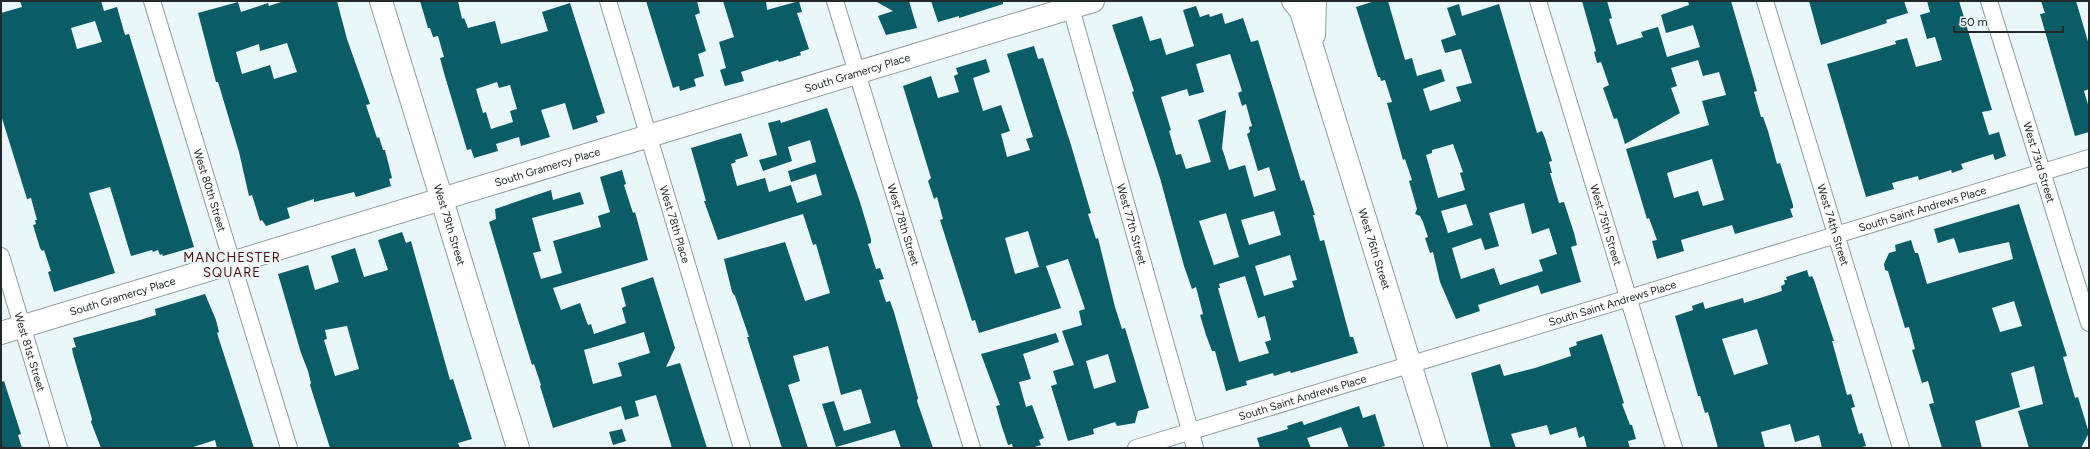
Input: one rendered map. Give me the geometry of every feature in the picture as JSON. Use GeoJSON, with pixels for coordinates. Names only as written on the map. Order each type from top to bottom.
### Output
{"type":"FeatureCollection","features":[{"type":"Feature","properties":{"kind":"street","name":"West 80th Street"},"geometry":{"type":"LineString","coordinates":[[152,1],[288,448]]}},
{"type":"Feature","properties":{"kind":"street","name":"West 79th Street"},"geometry":{"type":"LineString","coordinates":[[381,1],[518,448]]}},
{"type":"Feature","properties":{"kind":"street","name":"West 78th Place"},"geometry":{"type":"LineString","coordinates":[[608,1],[742,448]]}},
{"type":"Feature","properties":{"kind":"street","name":"West 78th Street"},"geometry":{"type":"LineString","coordinates":[[835,1],[972,448]]}},
{"type":"Feature","properties":{"kind":"street","name":"South Gramercy Place"},"geometry":{"type":"LineString","coordinates":[[1,333],[857,73],[1070,4],[1093,1]]}},
{"type":"Feature","properties":{"kind":"street","name":"West 76th Street"},"geometry":{"type":"LineString","coordinates":[[1293,1],[1301,11],[1436,448]]}},
{"type":"Feature","properties":{"kind":"street","name":"West 76th Street"},"geometry":{"type":"LineString","coordinates":[[1313,50],[1315,1]]}},
{"type":"Feature","properties":{"kind":"street","name":"West 75th Street"},"geometry":{"type":"LineString","coordinates":[[1538,1],[1674,448]]}},
{"type":"Feature","properties":{"kind":"street","name":"West 74th Street"},"geometry":{"type":"LineString","coordinates":[[1765,1],[1901,448]]}},
{"type":"Feature","properties":{"kind":"street","name":"West 73rd Street"},"geometry":{"type":"LineString","coordinates":[[1989,1],[2089,323]]}},
{"type":"Feature","properties":{"kind":"street","name":"West 77th Street"},"geometry":{"type":"LineString","coordinates":[[1070,4],[1195,448]]}},
{"type":"Feature","properties":{"kind":"street","name":"South Saint Andrews Place"},"geometry":{"type":"LineString","coordinates":[[1136,448],[2089,158]]}},
{"type":"Feature","properties":{"kind":"street","name":"West 81st Street"},"geometry":{"type":"LineString","coordinates":[[1,256],[59,448]]}},
{"type":"Feature","properties":{"kind":"building"},"geometry":{"type":"Polygon","coordinates":[[[20,1],[101,1],[104,11],[117,7],[125,35],[129,34],[194,247],[163,256],[162,254],[160,255],[158,250],[153,252],[152,250],[131,256],[110,187],[89,193],[115,273],[54,292],[48,272],[51,271],[44,250],[42,251],[40,248],[33,225],[36,224],[35,220],[37,220],[31,198],[27,199],[1,115],[1,13],[22,7],[20,1]],[[95,21],[71,28],[77,49],[102,42],[95,21]]]}},
{"type":"Feature","properties":{"kind":"building"},"geometry":{"type":"Polygon","coordinates":[[[284,1],[337,1],[347,39],[370,104],[366,105],[377,138],[379,137],[383,150],[385,150],[392,178],[389,179],[391,186],[356,197],[354,192],[314,202],[314,199],[287,208],[290,218],[266,226],[262,220],[260,221],[252,195],[249,196],[239,152],[218,82],[216,82],[198,13],[238,2],[241,12],[268,3],[269,6],[284,1]],[[287,43],[260,51],[259,44],[236,52],[242,74],[270,65],[274,79],[297,72],[287,43]]]}},
{"type":"Feature","properties":{"kind":"building"},"geometry":{"type":"Polygon","coordinates":[[[420,1],[458,1],[462,19],[464,18],[468,28],[495,21],[501,44],[548,31],[542,12],[570,3],[605,113],[596,116],[598,122],[573,130],[565,103],[541,110],[550,137],[521,146],[519,137],[496,144],[498,151],[474,158],[471,149],[467,150],[444,73],[440,58],[444,57],[438,36],[433,37],[430,28],[428,28],[420,1]],[[497,82],[476,89],[483,113],[486,112],[491,129],[513,122],[510,111],[517,109],[510,85],[499,88],[497,82]]]}},
{"type":"Feature","properties":{"kind":"building"},"geometry":{"type":"Polygon","coordinates":[[[646,1],[697,1],[700,13],[695,15],[706,51],[698,54],[704,76],[694,79],[696,86],[680,91],[679,86],[673,88],[646,1]]]}},
{"type":"Feature","properties":{"kind":"building"},"geometry":{"type":"Polygon","coordinates":[[[723,1],[766,1],[767,10],[799,1],[802,12],[797,13],[809,49],[800,52],[801,55],[779,62],[778,60],[741,72],[744,81],[725,86],[720,70],[726,68],[719,42],[734,37],[723,1]]]}},
{"type":"Feature","properties":{"kind":"building"},"geometry":{"type":"Polygon","coordinates":[[[875,1],[909,1],[917,28],[886,35],[878,16],[893,11],[875,1]]]}},
{"type":"Feature","properties":{"kind":"building"},"geometry":{"type":"Polygon","coordinates":[[[931,1],[1003,1],[1003,4],[959,18],[959,16],[938,22],[931,1]]]}},
{"type":"Feature","properties":{"kind":"building"},"geometry":{"type":"Polygon","coordinates":[[[1375,1],[1388,1],[1405,60],[1412,58],[1417,76],[1441,69],[1445,81],[1423,89],[1430,111],[1461,101],[1456,87],[1472,83],[1461,49],[1445,53],[1441,40],[1456,35],[1447,8],[1459,4],[1462,16],[1499,4],[1537,133],[1542,131],[1552,161],[1549,162],[1552,173],[1550,173],[1559,203],[1564,202],[1574,233],[1577,245],[1571,247],[1581,282],[1541,294],[1538,285],[1478,305],[1480,311],[1456,319],[1440,282],[1433,252],[1430,253],[1425,238],[1428,237],[1423,222],[1420,216],[1415,214],[1417,209],[1409,181],[1412,180],[1405,159],[1403,160],[1387,103],[1392,102],[1385,80],[1381,81],[1380,77],[1378,77],[1356,7],[1375,1]],[[1453,144],[1432,150],[1432,153],[1426,155],[1438,198],[1465,190],[1460,173],[1463,172],[1453,144]],[[1524,203],[1489,213],[1499,246],[1485,250],[1481,238],[1452,248],[1461,279],[1494,268],[1500,285],[1543,271],[1539,260],[1557,254],[1549,228],[1532,234],[1524,203]],[[1466,204],[1441,211],[1448,233],[1473,225],[1466,204]]]}},
{"type":"Feature","properties":{"kind":"building"},"geometry":{"type":"Polygon","coordinates":[[[1582,1],[1607,1],[1612,18],[1609,19],[1617,45],[1643,37],[1641,32],[1658,27],[1667,57],[1700,47],[1693,25],[1666,33],[1661,15],[1689,5],[1688,1],[1731,1],[1757,91],[1754,92],[1761,117],[1763,117],[1768,131],[1777,164],[1780,163],[1793,205],[1793,208],[1790,209],[1793,217],[1735,234],[1732,225],[1681,240],[1684,251],[1657,259],[1652,241],[1657,240],[1649,218],[1647,219],[1626,149],[1709,125],[1702,101],[1726,95],[1719,72],[1703,76],[1698,60],[1671,68],[1677,86],[1671,88],[1680,113],[1625,144],[1617,118],[1614,119],[1603,88],[1609,85],[1601,62],[1597,63],[1594,52],[1596,51],[1582,1]],[[1712,159],[1667,173],[1674,198],[1698,191],[1703,206],[1724,200],[1712,159]]]}},
{"type":"Feature","properties":{"kind":"building"},"geometry":{"type":"Polygon","coordinates":[[[1809,1],[1904,1],[1908,13],[1886,20],[1887,23],[1821,45],[1809,1]]]}},
{"type":"Feature","properties":{"kind":"building"},"geometry":{"type":"Polygon","coordinates":[[[1927,1],[1959,1],[1992,110],[1982,112],[1989,135],[1999,132],[2006,156],[1995,160],[1993,154],[1961,164],[1963,169],[1952,173],[1951,170],[1919,180],[1918,176],[1892,183],[1894,189],[1866,197],[1827,64],[1896,44],[1895,41],[1907,38],[1916,67],[1942,60],[1935,37],[1927,39],[1920,15],[1930,12],[1927,1]]]}},
{"type":"Feature","properties":{"kind":"building"},"geometry":{"type":"Polygon","coordinates":[[[2041,1],[2076,1],[2089,45],[2089,89],[2084,91],[2089,108],[2089,132],[2075,136],[2040,14],[2045,13],[2041,1]]]}},
{"type":"Feature","properties":{"kind":"building"},"geometry":{"type":"Polygon","coordinates":[[[1196,6],[1200,17],[1209,14],[1210,17],[1222,13],[1225,24],[1243,18],[1251,42],[1258,40],[1301,181],[1304,180],[1315,215],[1313,215],[1320,241],[1324,240],[1350,337],[1353,337],[1358,353],[1291,373],[1290,371],[1274,376],[1273,373],[1246,381],[1247,385],[1226,391],[1215,351],[1212,351],[1200,315],[1203,314],[1196,287],[1192,289],[1184,266],[1160,178],[1132,92],[1134,91],[1112,25],[1142,16],[1150,41],[1161,38],[1166,55],[1194,46],[1183,10],[1196,6]],[[1230,54],[1196,64],[1204,92],[1189,96],[1187,89],[1161,97],[1171,130],[1169,131],[1176,155],[1181,154],[1186,169],[1211,162],[1198,120],[1226,110],[1222,148],[1229,170],[1245,165],[1254,197],[1276,190],[1269,167],[1258,171],[1247,134],[1250,132],[1249,127],[1252,126],[1246,104],[1242,106],[1238,93],[1242,91],[1230,54]],[[1274,211],[1241,220],[1249,245],[1281,235],[1274,211]],[[1226,213],[1199,221],[1214,265],[1239,257],[1226,213]],[[1290,255],[1255,266],[1264,296],[1294,287],[1292,281],[1297,280],[1290,255]],[[1245,276],[1219,284],[1220,288],[1218,288],[1239,362],[1269,353],[1265,342],[1271,340],[1265,316],[1258,318],[1245,276]]]}},
{"type":"Feature","properties":{"kind":"building"},"geometry":{"type":"Polygon","coordinates":[[[1034,46],[1038,59],[1043,58],[1091,213],[1088,214],[1096,239],[1098,238],[1115,307],[1122,329],[1125,328],[1149,408],[1138,411],[1135,423],[1117,426],[1115,422],[1093,429],[1094,434],[1068,441],[1051,386],[1057,384],[1053,371],[1074,365],[1062,331],[1082,325],[1079,311],[1085,309],[1068,259],[1046,266],[1061,308],[979,333],[975,320],[972,321],[940,220],[943,219],[937,197],[934,199],[928,181],[931,178],[903,86],[931,76],[938,98],[959,92],[954,76],[958,74],[956,68],[986,59],[990,72],[973,78],[983,111],[1001,105],[1010,131],[1001,134],[1007,157],[1030,150],[1026,139],[1033,137],[1007,54],[1034,46]],[[1028,231],[1005,238],[1015,274],[1039,267],[1028,231]],[[1108,354],[1086,361],[1094,389],[1116,382],[1108,354]]]}},
{"type":"Feature","properties":{"kind":"building"},"geometry":{"type":"Polygon","coordinates":[[[827,108],[860,202],[871,239],[871,243],[868,244],[876,269],[880,268],[884,279],[879,280],[886,302],[890,301],[894,312],[918,398],[917,401],[933,448],[901,448],[895,430],[836,447],[822,404],[834,401],[844,431],[871,423],[861,389],[841,395],[828,346],[793,356],[800,381],[788,385],[808,448],[782,448],[747,337],[749,337],[735,296],[732,292],[724,259],[785,242],[805,301],[830,293],[816,244],[813,245],[803,214],[718,240],[704,201],[706,201],[691,148],[741,133],[748,156],[735,160],[736,162],[731,164],[737,186],[765,178],[769,192],[791,185],[797,203],[822,195],[816,174],[791,182],[788,171],[816,162],[810,140],[788,147],[792,161],[763,171],[759,160],[777,155],[768,123],[780,120],[781,123],[827,108]]]}},
{"type":"Feature","properties":{"kind":"building"},"geometry":{"type":"Polygon","coordinates":[[[622,170],[626,184],[624,185],[633,213],[635,212],[648,260],[553,288],[561,310],[580,303],[588,325],[591,324],[594,334],[626,323],[622,308],[626,306],[621,288],[653,277],[675,348],[666,367],[680,363],[707,448],[672,448],[656,395],[635,401],[639,416],[625,420],[621,406],[553,428],[534,364],[532,365],[489,222],[496,219],[495,209],[551,190],[553,200],[580,192],[584,204],[532,218],[541,251],[533,253],[541,279],[562,273],[553,241],[601,227],[598,216],[610,212],[600,177],[622,170]],[[644,332],[584,350],[593,384],[622,376],[618,363],[650,353],[644,332]]]}},
{"type":"Feature","properties":{"kind":"building"},"geometry":{"type":"Polygon","coordinates":[[[2019,204],[2067,356],[2063,357],[2075,398],[2078,397],[2089,433],[2081,448],[2029,448],[2018,411],[2043,404],[2034,366],[2011,373],[2020,407],[1975,421],[1982,448],[1942,448],[1929,404],[1934,403],[1928,381],[1922,383],[1912,350],[1915,349],[1909,327],[1905,328],[1888,271],[1885,270],[1884,264],[1889,253],[1896,251],[1895,245],[1911,240],[1915,253],[1918,253],[1927,284],[2013,259],[2009,242],[1959,253],[1954,238],[1938,243],[1934,229],[2019,204]],[[2014,301],[1992,308],[2000,332],[2022,326],[2014,301]]]}},
{"type":"Feature","properties":{"kind":"building"},"geometry":{"type":"Polygon","coordinates":[[[402,232],[406,243],[411,241],[450,380],[453,379],[472,439],[458,443],[460,448],[330,448],[278,274],[308,265],[315,290],[339,282],[331,256],[355,248],[364,277],[388,270],[378,240],[402,232]],[[347,326],[325,330],[327,339],[324,340],[335,376],[359,369],[347,326]]]}},
{"type":"Feature","properties":{"kind":"building"},"geometry":{"type":"Polygon","coordinates":[[[1807,270],[1809,277],[1812,276],[1814,280],[1834,341],[1832,341],[1847,395],[1851,394],[1855,407],[1851,408],[1859,434],[1862,433],[1866,446],[1858,448],[1822,448],[1819,435],[1795,442],[1790,424],[1761,432],[1765,448],[1718,448],[1708,412],[1705,413],[1700,396],[1698,396],[1675,316],[1693,310],[1692,306],[1703,302],[1705,309],[1743,298],[1744,303],[1782,291],[1781,286],[1785,284],[1784,280],[1787,280],[1786,277],[1807,270]],[[1757,329],[1722,339],[1734,375],[1768,364],[1757,329]]]}},
{"type":"Feature","properties":{"kind":"building"},"geometry":{"type":"Polygon","coordinates":[[[205,294],[216,320],[219,332],[217,333],[254,448],[217,448],[215,440],[190,448],[101,448],[91,422],[92,419],[73,354],[72,348],[76,347],[73,338],[156,315],[155,309],[205,294]]]}},
{"type":"Feature","properties":{"kind":"building"},"geometry":{"type":"Polygon","coordinates":[[[1056,333],[1059,342],[1023,354],[1031,379],[1019,382],[1026,407],[1032,405],[1044,438],[1039,440],[1041,445],[1031,448],[1013,448],[1012,444],[1008,445],[996,406],[1000,405],[981,354],[1056,333]]]}},
{"type":"Feature","properties":{"kind":"building"},"geometry":{"type":"Polygon","coordinates":[[[1602,334],[1624,403],[1622,404],[1630,425],[1632,425],[1636,439],[1628,441],[1630,448],[1587,448],[1584,436],[1579,438],[1576,427],[1550,435],[1547,425],[1511,434],[1516,448],[1491,448],[1471,373],[1500,364],[1504,376],[1535,368],[1571,356],[1569,348],[1577,345],[1576,342],[1602,334]]]}},
{"type":"Feature","properties":{"kind":"building"},"geometry":{"type":"Polygon","coordinates":[[[4,381],[21,434],[18,435],[22,448],[1,448],[1,382],[4,381]]]}},
{"type":"Feature","properties":{"kind":"building"},"geometry":{"type":"Polygon","coordinates":[[[1359,406],[1363,418],[1375,414],[1385,446],[1378,448],[1349,448],[1341,427],[1307,438],[1311,448],[1260,448],[1257,438],[1288,429],[1287,426],[1302,421],[1304,425],[1359,406]]]}},
{"type":"Feature","properties":{"kind":"building"},"geometry":{"type":"Polygon","coordinates":[[[622,429],[626,441],[613,445],[609,432],[622,429]]]}},
{"type":"Feature","properties":{"kind":"district","name":"MANCHESTER SQUARE"},"geometry":{"type":"Point","coordinates":[232,264]}}]}
